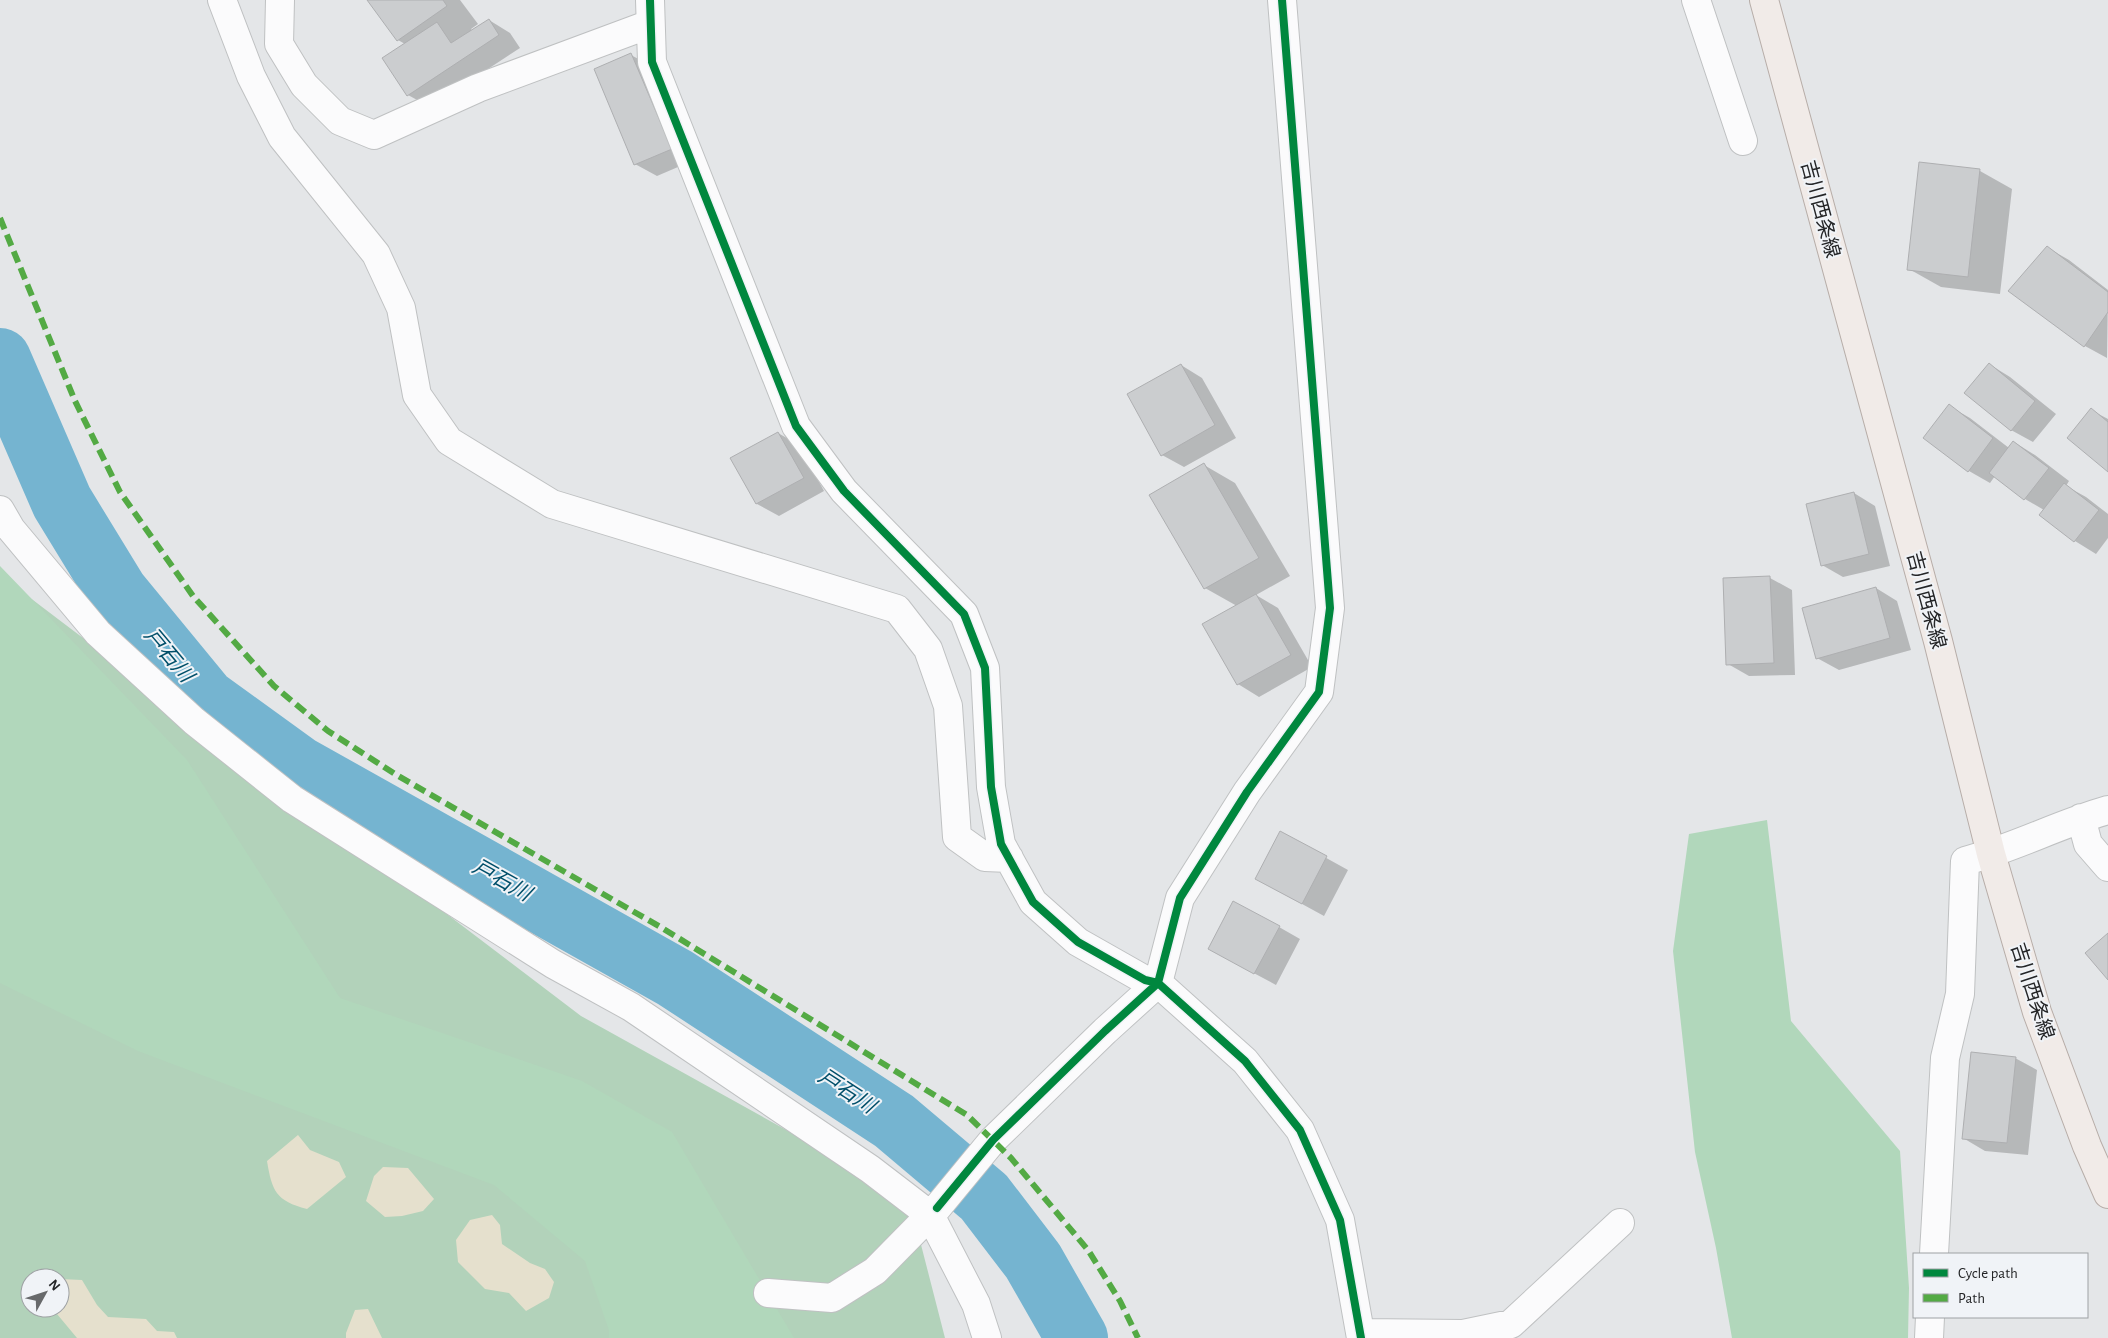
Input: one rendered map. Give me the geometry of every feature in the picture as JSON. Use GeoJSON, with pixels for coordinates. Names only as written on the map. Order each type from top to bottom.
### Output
{"type":"FeatureCollection","features":[{"type":"Feature","properties":{"kind":"main road","name":"吉川西条線"},"geometry":{"type":"LineString","coordinates":[[1764,0],[1938,642],[1991,854],[2037,1012],[2087,1146],[2108,1194]]}},
{"type":"Feature","properties":{"kind":"street"},"geometry":{"type":"LineString","coordinates":[[222,0],[251,76],[282,138],[376,254],[402,308],[416,395],[449,441],[552,504],[897,609],[928,649],[948,706],[957,837],[985,857],[1009,858]]}},
{"type":"Feature","properties":{"kind":"street"},"geometry":{"type":"LineString","coordinates":[[280,0],[279,44],[304,85],[340,121],[374,135],[650,12],[652,62],[796,426],[844,491],[964,614],[985,668],[991,786],[1001,844],[1033,902],[1078,942],[1144,980],[1158,983],[1245,1061],[1300,1130],[1340,1220],[1361,1335],[1462,1334],[1511,1324],[1620,1223]]}},
{"type":"Feature","properties":{"kind":"street"},"geometry":{"type":"LineString","coordinates":[[768,1293],[832,1298],[875,1271],[933,1212],[988,1146],[1105,1031],[1158,983],[1180,898],[1246,792],[1319,692],[1329,618],[1329,588],[1282,0]]}},
{"type":"Feature","properties":{"kind":"street"},"geometry":{"type":"LineString","coordinates":[[1696,0],[1743,141]]}},
{"type":"Feature","properties":{"kind":"street"},"geometry":{"type":"LineString","coordinates":[[0,510],[11,529],[98,633],[194,722],[292,799],[552,964],[631,1007],[933,1212],[976,1304],[987,1338]]}},
{"type":"Feature","properties":{"kind":"street"},"geometry":{"type":"LineString","coordinates":[[1934,1253],[1945,1058],[1960,994],[1965,861],[1991,854],[2082,818],[2108,810]]}},
{"type":"Feature","properties":{"kind":"street"},"geometry":{"type":"LineString","coordinates":[[2082,818],[2088,844],[2108,867]]}},
{"type":"Feature","properties":{"kind":"street"},"geometry":{"type":"LineString","coordinates":[[1929,1338],[1930,1318]]}},
{"type":"Feature","properties":{"kind":"green space"},"geometry":{"type":"Polygon","coordinates":[[[0,566],[187,760],[340,998],[582,1081],[672,1132],[794,1338],[609,1338],[609,1330],[585,1261],[494,1185],[138,1051],[0,983],[0,566]]]}},
{"type":"Feature","properties":{"kind":"green space"},"geometry":{"type":"Polygon","coordinates":[[[0,575],[581,1016],[909,1198],[945,1338],[0,1338],[0,575]]]}},
{"type":"Feature","properties":{"kind":"green space"},"geometry":{"type":"Polygon","coordinates":[[[1767,820],[1791,1021],[1900,1151],[1909,1288],[1908,1338],[1732,1338],[1716,1248],[1695,1152],[1673,951],[1689,834],[1767,820]]]}},
{"type":"Feature","properties":{"kind":"sand"},"geometry":{"type":"Polygon","coordinates":[[[298,1135],[310,1150],[339,1162],[346,1177],[307,1209],[288,1202],[277,1193],[271,1180],[267,1161],[298,1135]]]}},
{"type":"Feature","properties":{"kind":"sand"},"geometry":{"type":"Polygon","coordinates":[[[383,1167],[408,1168],[434,1199],[423,1211],[402,1216],[385,1217],[366,1201],[374,1176],[383,1167]]]}},
{"type":"Feature","properties":{"kind":"sand"},"geometry":{"type":"Polygon","coordinates":[[[492,1215],[500,1225],[502,1244],[530,1263],[545,1269],[554,1282],[549,1298],[526,1311],[509,1293],[485,1289],[458,1262],[456,1240],[470,1220],[492,1215]]]}},
{"type":"Feature","properties":{"kind":"sand"},"geometry":{"type":"Polygon","coordinates":[[[70,1279],[82,1280],[97,1305],[108,1317],[146,1319],[157,1331],[174,1332],[177,1338],[77,1338],[60,1318],[70,1318],[70,1279]]]}},
{"type":"Feature","properties":{"kind":"sand"},"geometry":{"type":"Polygon","coordinates":[[[368,1309],[382,1338],[346,1338],[346,1333],[355,1310],[368,1309]]]}},
{"type":"Feature","properties":{"kind":"building"},"geometry":{"type":"Polygon","coordinates":[[[367,0],[443,0],[447,6],[397,41],[367,0]]]}},
{"type":"Feature","properties":{"kind":"building"},"geometry":{"type":"Polygon","coordinates":[[[489,19],[499,35],[407,96],[382,58],[437,22],[451,43],[489,19]]]}},
{"type":"Feature","properties":{"kind":"building"},"geometry":{"type":"Polygon","coordinates":[[[631,53],[672,149],[634,165],[594,69],[631,53]]]}},
{"type":"Feature","properties":{"kind":"building"},"geometry":{"type":"Polygon","coordinates":[[[1919,162],[1980,169],[1968,277],[1907,270],[1919,162]]]}},
{"type":"Feature","properties":{"kind":"building"},"geometry":{"type":"Polygon","coordinates":[[[2047,246],[2108,292],[2108,312],[2084,347],[2008,291],[2047,246]]]}},
{"type":"Feature","properties":{"kind":"building"},"geometry":{"type":"Polygon","coordinates":[[[1989,363],[2035,401],[2011,431],[1964,393],[1989,363]]]}},
{"type":"Feature","properties":{"kind":"building"},"geometry":{"type":"Polygon","coordinates":[[[1181,364],[1215,425],[1161,456],[1127,394],[1181,364]]]}},
{"type":"Feature","properties":{"kind":"building"},"geometry":{"type":"Polygon","coordinates":[[[1949,404],[1993,438],[1968,472],[1923,438],[1949,404]]]}},
{"type":"Feature","properties":{"kind":"building"},"geometry":{"type":"Polygon","coordinates":[[[2091,408],[2108,422],[2108,472],[2067,438],[2091,408]]]}},
{"type":"Feature","properties":{"kind":"building"},"geometry":{"type":"Polygon","coordinates":[[[778,432],[804,478],[756,504],[730,458],[778,432]]]}},
{"type":"Feature","properties":{"kind":"building"},"geometry":{"type":"Polygon","coordinates":[[[2013,441],[2049,468],[2024,500],[1989,473],[2013,441]]]}},
{"type":"Feature","properties":{"kind":"building"},"geometry":{"type":"Polygon","coordinates":[[[1204,463],[1259,558],[1204,589],[1149,495],[1204,463]]]}},
{"type":"Feature","properties":{"kind":"building"},"geometry":{"type":"Polygon","coordinates":[[[2064,483],[2099,510],[2074,542],[2039,515],[2064,483]]]}},
{"type":"Feature","properties":{"kind":"building"},"geometry":{"type":"Polygon","coordinates":[[[1854,492],[1869,554],[1821,566],[1806,504],[1854,492]]]}},
{"type":"Feature","properties":{"kind":"building"},"geometry":{"type":"Polygon","coordinates":[[[1770,576],[1774,663],[1726,665],[1723,578],[1770,576]]]}},
{"type":"Feature","properties":{"kind":"building"},"geometry":{"type":"Polygon","coordinates":[[[1876,587],[1890,638],[1816,659],[1802,608],[1876,587]]]}},
{"type":"Feature","properties":{"kind":"building"},"geometry":{"type":"Polygon","coordinates":[[[1256,594],[1291,655],[1237,685],[1202,624],[1256,594]]]}},
{"type":"Feature","properties":{"kind":"building"},"geometry":{"type":"Polygon","coordinates":[[[1280,831],[1327,856],[1302,904],[1255,879],[1280,831]]]}},
{"type":"Feature","properties":{"kind":"building"},"geometry":{"type":"Polygon","coordinates":[[[1233,901],[1280,926],[1254,974],[1208,949],[1233,901]]]}},
{"type":"Feature","properties":{"kind":"building"},"geometry":{"type":"Polygon","coordinates":[[[2108,933],[2108,980],[2085,953],[2108,933]]]}},
{"type":"Feature","properties":{"kind":"building"},"geometry":{"type":"Polygon","coordinates":[[[1971,1052],[2016,1057],[2007,1143],[1962,1139],[1971,1052]]]}},
{"type":"Feature","properties":{"kind":"waterway","name":"戸石川"},"geometry":{"type":"LineString","coordinates":[[0,359],[62,502],[117,592],[205,699],[299,767],[675,978],[894,1121],[984,1197],[1033,1261],[1077,1338]]}},
{"type":"Feature","properties":{"kind":"marked path"},"geometry":{"type":"LineString","coordinates":[[0,218],[75,401],[120,492],[193,596],[274,686],[328,731],[395,774],[662,928],[967,1115],[1011,1158],[1088,1250],[1120,1301],[1138,1338]]}},
{"type":"Feature","properties":{"kind":"cycle path"},"geometry":{"type":"LineString","coordinates":[[650,0],[652,62],[796,426],[844,491],[964,614],[985,668],[991,787],[1001,844],[1033,902],[1078,942],[1145,980],[1158,983],[1245,1061],[1300,1130],[1340,1220],[1361,1338]]}},
{"type":"Feature","properties":{"kind":"cycle path"},"geometry":{"type":"LineString","coordinates":[[937,1208],[993,1140],[1105,1031],[1158,983],[1180,898],[1247,792],[1319,692],[1330,608],[1282,0]]}}]}
